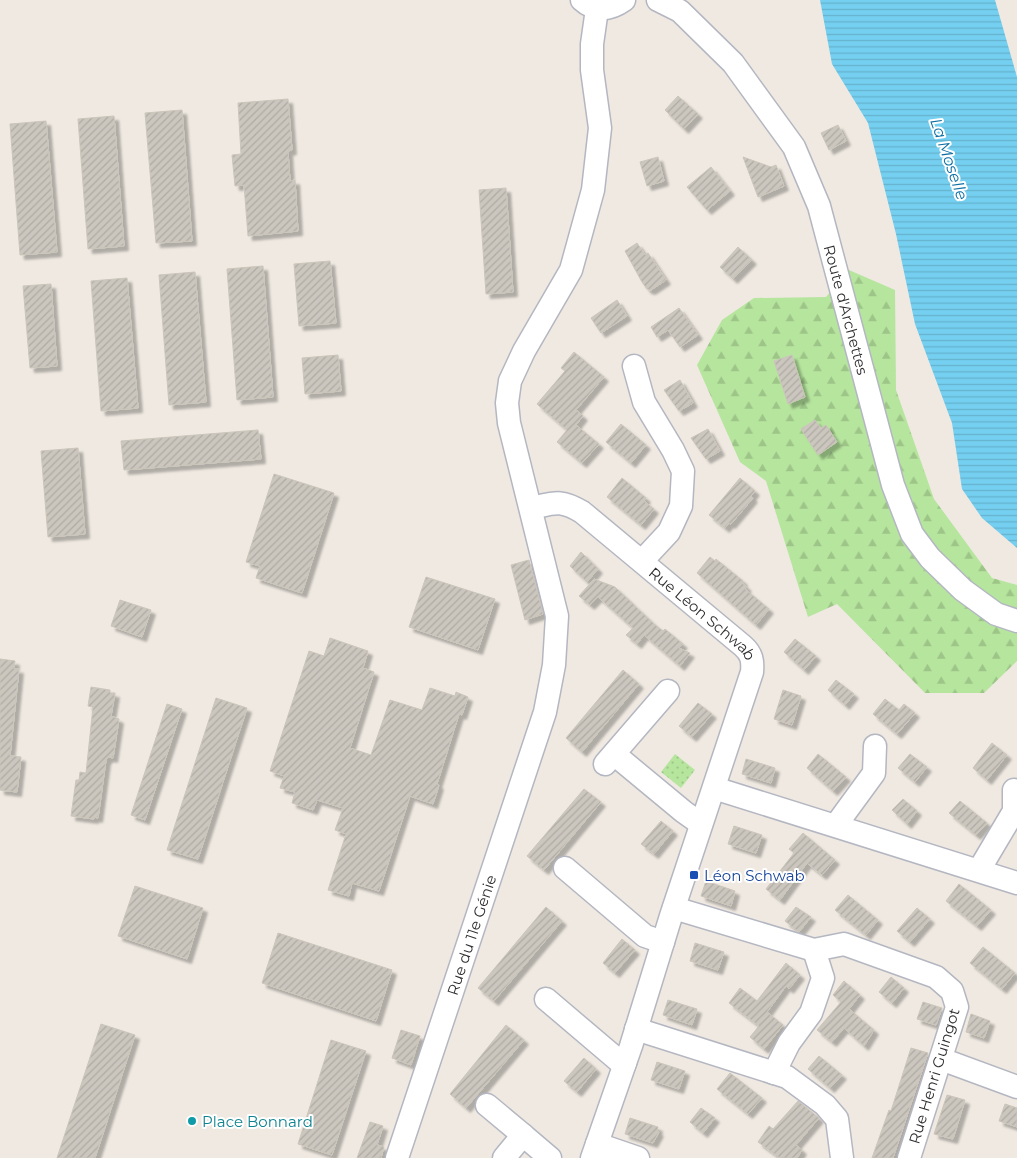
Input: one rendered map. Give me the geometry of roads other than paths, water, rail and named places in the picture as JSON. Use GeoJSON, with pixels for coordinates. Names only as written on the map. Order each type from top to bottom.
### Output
{"type":"FeatureCollection","features":[{"type":"Feature","properties":{"kind":"street"},"geometry":{"type":"LineString","coordinates":[[590,4],[610,8],[624,0]]}},
{"type":"Feature","properties":{"kind":"street","name":"Route d'Archettes"},"geometry":{"type":"LineString","coordinates":[[658,0],[680,11],[733,63],[794,147],[819,206],[893,485],[912,534],[930,558],[963,590],[996,614],[1017,621]]}},
{"type":"Feature","properties":{"kind":"street","name":"Rue du 11e Génie"},"geometry":{"type":"LineString","coordinates":[[396,1158],[545,712],[554,665],[557,616],[509,423],[507,403],[510,381],[524,351],[571,270],[593,190],[600,128],[592,70],[590,4]]}},
{"type":"Feature","properties":{"kind":"street"},"geometry":{"type":"LineString","coordinates":[[634,366],[644,402],[673,450],[683,471],[681,506],[669,532],[642,561]]}},
{"type":"Feature","properties":{"kind":"street","name":"Rue Léon Schwab"},"geometry":{"type":"LineString","coordinates":[[531,508],[556,503],[568,504],[642,561],[748,650],[753,660],[752,672],[625,1063],[594,1151]]}},
{"type":"Feature","properties":{"kind":"street"},"geometry":{"type":"LineString","coordinates":[[668,691],[609,760],[702,824]]}},
{"type":"Feature","properties":{"kind":"street"},"geometry":{"type":"LineString","coordinates":[[836,824],[874,774],[875,746]]}},
{"type":"Feature","properties":{"kind":"street"},"geometry":{"type":"LineString","coordinates":[[714,788],[836,824],[1017,883]]}},
{"type":"Feature","properties":{"kind":"street"},"geometry":{"type":"LineString","coordinates":[[979,870],[1014,811],[1014,790]]}},
{"type":"Feature","properties":{"kind":"street"},"geometry":{"type":"LineString","coordinates":[[565,868],[607,901],[645,936],[663,942]]}},
{"type":"Feature","properties":{"kind":"street","name":"Rue Henri Guingot"},"geometry":{"type":"LineString","coordinates":[[674,908],[814,950],[844,944],[936,977],[952,990],[957,1007],[909,1158]]}},
{"type":"Feature","properties":{"kind":"street"},"geometry":{"type":"LineString","coordinates":[[774,1073],[789,1043],[811,1013],[823,978],[814,950]]}},
{"type":"Feature","properties":{"kind":"street"},"geometry":{"type":"LineString","coordinates":[[546,999],[619,1061],[625,1063]]}},
{"type":"Feature","properties":{"kind":"street"},"geometry":{"type":"LineString","coordinates":[[636,1029],[787,1077],[825,1105],[837,1119],[842,1158]]}},
{"type":"Feature","properties":{"kind":"street"},"geometry":{"type":"LineString","coordinates":[[941,1059],[1017,1087]]}},
{"type":"Feature","properties":{"kind":"street"},"geometry":{"type":"LineString","coordinates":[[487,1105],[550,1158]]}},
{"type":"Feature","properties":{"kind":"street"},"geometry":{"type":"LineString","coordinates":[[504,1158],[523,1135]]}},
{"type":"Feature","properties":{"kind":"street"},"geometry":{"type":"LineString","coordinates":[[594,1151],[638,1158]]}},
{"type":"Feature","properties":{"kind":"water","name":"La Moselle"},"geometry":{"type":"Polygon","coordinates":[[[820,0],[995,0],[1017,77],[1017,548],[982,518],[962,489],[952,423],[915,324],[896,234],[868,123],[832,64],[820,0]]]}},
{"type":"Feature","properties":{"kind":"place","name":"Léon Schwab"},"geometry":{"type":"Point","coordinates":[694,875]}},
{"type":"Feature","properties":{"kind":"place","name":"Place Bonnard"},"geometry":{"type":"Point","coordinates":[192,1121]}}]}
